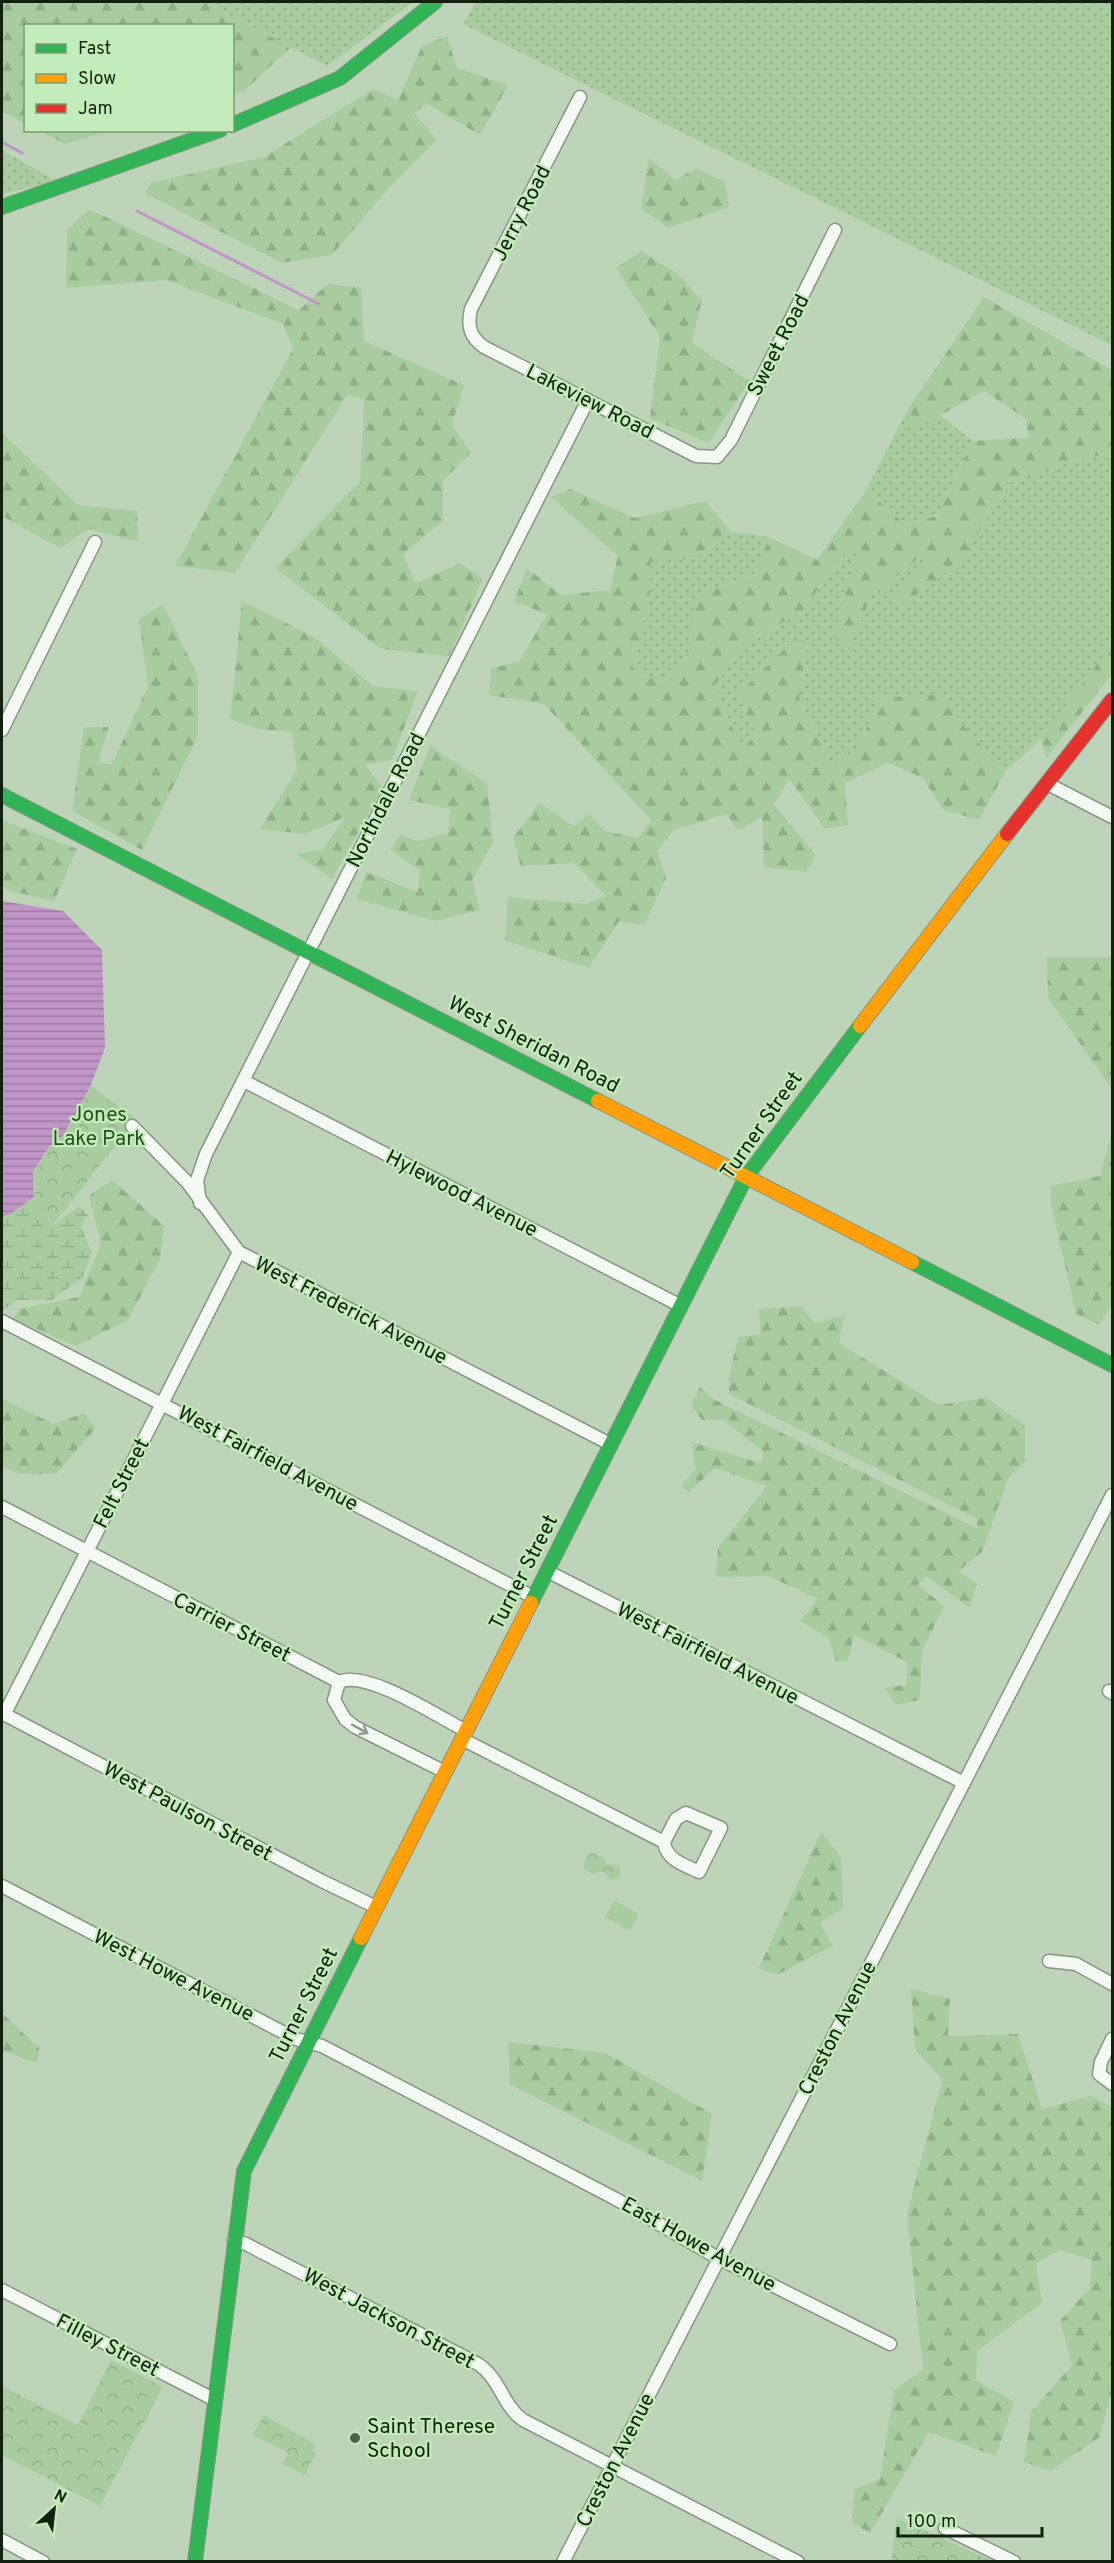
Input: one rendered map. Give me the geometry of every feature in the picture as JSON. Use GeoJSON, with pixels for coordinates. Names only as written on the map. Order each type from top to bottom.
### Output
{"type":"FeatureCollection","features":[{"type":"Feature","properties":{"kind":"street"},"geometry":{"type":"LineString","coordinates":[[234,124],[340,78],[428,10],[435,2]]}},
{"type":"Feature","properties":{"kind":"street","name":"Jerry Road"},"geometry":{"type":"LineString","coordinates":[[470,331],[471,309],[580,97]]}},
{"type":"Feature","properties":{"kind":"street"},"geometry":{"type":"LineString","coordinates":[[2,207],[214,132]]}},
{"type":"Feature","properties":{"kind":"street","name":"Sweet Road"},"geometry":{"type":"LineString","coordinates":[[717,457],[731,440],[835,230]]}},
{"type":"Feature","properties":{"kind":"street","name":"Lakeview Road"},"geometry":{"type":"LineString","coordinates":[[470,331],[474,340],[484,347],[696,456],[717,457]]}},
{"type":"Feature","properties":{"kind":"street","name":"Northdale Road"},"geometry":{"type":"LineString","coordinates":[[200,1203],[197,1180],[200,1167],[588,400]]}},
{"type":"Feature","properties":{"kind":"street"},"geometry":{"type":"LineString","coordinates":[[2,730],[95,542]]}},
{"type":"Feature","properties":{"kind":"street","name":"Turner Street"},"geometry":{"type":"LineString","coordinates":[[195,2562],[244,2171],[747,1177],[910,960],[1113,700]]}},
{"type":"Feature","properties":{"kind":"street"},"geometry":{"type":"LineString","coordinates":[[1048,784],[1112,816]]}},
{"type":"Feature","properties":{"kind":"street","name":"West Sheridan Road"},"geometry":{"type":"LineString","coordinates":[[2,795],[1113,1365]]}},
{"type":"Feature","properties":{"kind":"street","name":"Hylewood Avenue"},"geometry":{"type":"LineString","coordinates":[[244,1081],[681,1306]]}},
{"type":"Feature","properties":{"kind":"street","name":"West Frederick Avenue"},"geometry":{"type":"LineString","coordinates":[[132,1126],[187,1182],[200,1203],[232,1240],[239,1252],[610,1444]]}},
{"type":"Feature","properties":{"kind":"street","name":"Felt Street"},"geometry":{"type":"LineString","coordinates":[[3,1714],[239,1252]]}},
{"type":"Feature","properties":{"kind":"street","name":"West Fairfield Avenue"},"geometry":{"type":"LineString","coordinates":[[2,1321],[533,1597]]}},
{"type":"Feature","properties":{"kind":"street","name":"Creston Avenue"},"geometry":{"type":"LineString","coordinates":[[563,2562],[1113,1495]]}},
{"type":"Feature","properties":{"kind":"street","name":"Carrier Street"},"geometry":{"type":"LineString","coordinates":[[2,1507],[339,1682],[345,1679],[360,1680],[378,1686],[464,1735],[664,1842]]}},
{"type":"Feature","properties":{"kind":"street","name":"West Fairfield Avenue"},"geometry":{"type":"LineString","coordinates":[[547,1571],[964,1783]]}},
{"type":"Feature","properties":{"kind":"street"},"geometry":{"type":"LineString","coordinates":[[339,1682],[334,1700],[345,1719],[355,1727],[445,1772]]}},
{"type":"Feature","properties":{"kind":"street","name":"West Paulson Street"},"geometry":{"type":"LineString","coordinates":[[3,1714],[376,1907]]}},
{"type":"Feature","properties":{"kind":"street"},"geometry":{"type":"LineString","coordinates":[[686,1813],[721,1828],[699,1872],[671,1857],[665,1851],[664,1842],[676,1819],[686,1813]]}},
{"type":"Feature","properties":{"kind":"street","name":"West Howe Avenue"},"geometry":{"type":"LineString","coordinates":[[2,1886],[308,2043],[322,2046],[508,2144]]}},
{"type":"Feature","properties":{"kind":"street"},"geometry":{"type":"LineString","coordinates":[[1049,1962],[1076,1964],[1113,1984]]}},
{"type":"Feature","properties":{"kind":"street"},"geometry":{"type":"LineString","coordinates":[[1113,2039],[1099,2067],[1102,2079],[1113,2084]]}},
{"type":"Feature","properties":{"kind":"street","name":"East Howe Avenue"},"geometry":{"type":"LineString","coordinates":[[508,2144],[614,2198],[718,2258],[890,2344]]}},
{"type":"Feature","properties":{"kind":"street","name":"West Jackson Street"},"geometry":{"type":"LineString","coordinates":[[234,2240],[246,2244],[478,2364],[488,2371],[507,2405],[523,2420],[612,2465]]}},
{"type":"Feature","properties":{"kind":"street","name":"Filley Street"},"geometry":{"type":"LineString","coordinates":[[2,2289],[215,2400]]}},
{"type":"Feature","properties":{"kind":"street"},"geometry":{"type":"LineString","coordinates":[[612,2465],[798,2562]]}},
{"type":"Feature","properties":{"kind":"street"},"geometry":{"type":"LineString","coordinates":[[945,2528],[1014,2562]]}},
{"type":"Feature","properties":{"kind":"street"},"geometry":{"type":"LineString","coordinates":[[2,2540],[43,2562]]}},
{"type":"Feature","properties":{"kind":"green space"},"geometry":{"type":"Polygon","coordinates":[[[2,2],[205,2],[291,47],[244,91],[234,94],[234,24],[24,24],[24,123],[2,112],[2,2]]]}},
{"type":"Feature","properties":{"kind":"green space"},"geometry":{"type":"Polygon","coordinates":[[[205,2],[413,2],[327,66],[205,2]]]}},
{"type":"Feature","properties":{"kind":"green space"},"geometry":{"type":"Polygon","coordinates":[[[476,2],[1112,2],[1112,345],[463,24],[476,2]]]}},
{"type":"Feature","properties":{"kind":"green space"},"geometry":{"type":"Polygon","coordinates":[[[447,36],[457,68],[508,85],[480,135],[427,104],[414,113],[437,140],[388,189],[332,255],[282,263],[145,193],[151,183],[264,157],[373,89],[398,100],[422,46],[447,36]]]}},
{"type":"Feature","properties":{"kind":"green space"},"geometry":{"type":"Polygon","coordinates":[[[41,132],[107,132],[65,144],[41,132]]]}},
{"type":"Feature","properties":{"kind":"green space"},"geometry":{"type":"Polygon","coordinates":[[[2,150],[56,181],[2,194],[2,150]]]}},
{"type":"Feature","properties":{"kind":"green space"},"geometry":{"type":"Polygon","coordinates":[[[649,158],[676,180],[696,168],[725,182],[729,207],[668,228],[641,208],[649,158]]]}},
{"type":"Feature","properties":{"kind":"green space"},"geometry":{"type":"Polygon","coordinates":[[[89,209],[299,310],[328,284],[361,288],[364,341],[464,385],[452,425],[471,453],[443,480],[443,521],[403,554],[416,583],[460,563],[483,579],[449,656],[381,649],[275,568],[360,482],[364,400],[347,395],[235,573],[175,566],[293,349],[283,324],[166,280],[66,288],[67,231],[89,209]]]}},
{"type":"Feature","properties":{"kind":"green space"},"geometry":{"type":"Polygon","coordinates":[[[641,251],[678,274],[702,300],[692,343],[750,381],[708,443],[650,418],[660,337],[616,268],[641,251]]]}},
{"type":"Feature","properties":{"kind":"green space"},"geometry":{"type":"Polygon","coordinates":[[[984,297],[1112,370],[1112,453],[1058,464],[1009,483],[961,561],[904,604],[892,595],[931,558],[922,555],[871,597],[849,649],[834,637],[857,551],[844,553],[803,610],[746,644],[714,686],[742,749],[756,735],[738,694],[794,640],[808,640],[799,697],[832,768],[859,746],[879,698],[936,694],[1005,772],[979,820],[943,810],[923,778],[888,763],[845,783],[848,825],[825,829],[789,779],[774,805],[816,855],[806,872],[764,867],[762,817],[738,831],[727,814],[674,830],[657,851],[666,878],[644,925],[619,921],[589,968],[505,940],[508,897],[586,904],[606,896],[574,863],[521,866],[513,838],[539,803],[574,826],[589,814],[604,831],[638,838],[651,820],[544,704],[489,695],[491,668],[519,662],[547,614],[514,602],[527,568],[561,595],[610,590],[618,556],[551,497],[570,489],[635,518],[705,501],[732,532],[696,558],[651,562],[649,603],[631,672],[664,682],[689,653],[696,596],[756,574],[769,537],[817,560],[866,490],[906,525],[938,515],[973,441],[1029,438],[1025,418],[984,391],[912,431],[908,409],[984,297]]]}},
{"type":"Feature","properties":{"kind":"green space"},"geometry":{"type":"Polygon","coordinates":[[[908,409],[912,431],[940,415],[973,441],[938,514],[906,525],[866,490],[908,409]]]}},
{"type":"Feature","properties":{"kind":"green space"},"geometry":{"type":"Polygon","coordinates":[[[2,433],[78,505],[137,511],[138,542],[89,529],[60,548],[2,516],[2,433]]]}},
{"type":"Feature","properties":{"kind":"green space"},"geometry":{"type":"Polygon","coordinates":[[[1112,453],[1112,644],[1041,739],[1005,772],[936,694],[879,698],[859,746],[832,768],[799,697],[808,640],[794,641],[738,694],[756,735],[742,749],[714,686],[746,644],[803,610],[844,553],[857,550],[853,569],[871,597],[922,555],[932,558],[904,604],[960,561],[1009,483],[1058,464],[1112,453]]]}},
{"type":"Feature","properties":{"kind":"green space"},"geometry":{"type":"Polygon","coordinates":[[[732,532],[769,537],[756,574],[696,596],[689,653],[664,682],[631,672],[649,603],[651,561],[696,558],[732,532]]]}},
{"type":"Feature","properties":{"kind":"green space"},"geometry":{"type":"Polygon","coordinates":[[[242,601],[314,637],[373,686],[418,691],[392,760],[365,765],[383,788],[332,879],[296,854],[323,849],[345,817],[305,834],[260,829],[297,770],[292,732],[259,729],[230,719],[242,601]]]}},
{"type":"Feature","properties":{"kind":"green space"},"geometry":{"type":"Polygon","coordinates":[[[163,604],[198,676],[198,736],[142,850],[72,811],[84,727],[109,727],[98,763],[112,764],[148,686],[139,619],[163,604]]]}},
{"type":"Feature","properties":{"kind":"green space"},"geometry":{"type":"Polygon","coordinates":[[[1112,644],[1112,674],[1046,758],[1041,739],[1112,644]]]}},
{"type":"Feature","properties":{"kind":"green space"},"geometry":{"type":"Polygon","coordinates":[[[430,746],[487,783],[493,843],[472,880],[480,910],[436,921],[357,899],[366,872],[418,892],[420,870],[390,850],[400,835],[418,841],[448,833],[450,809],[409,800],[430,746]]]}},
{"type":"Feature","properties":{"kind":"green space"},"geometry":{"type":"Polygon","coordinates":[[[2,820],[77,849],[54,901],[10,891],[2,886],[2,820]]]}},
{"type":"Feature","properties":{"kind":"green space"},"geometry":{"type":"Polygon","coordinates":[[[1047,957],[1112,957],[1112,1089],[1048,998],[1047,957]]]}},
{"type":"Feature","properties":{"kind":"green space","name":"Jones Lake Park"},"geometry":{"type":"Polygon","coordinates":[[[91,1086],[136,1119],[52,1226],[28,1207],[35,1196],[34,1172],[49,1148],[64,1136],[91,1086]]]}},
{"type":"Feature","properties":{"kind":"green space"},"geometry":{"type":"Polygon","coordinates":[[[1112,1132],[1112,1305],[1099,1325],[1076,1314],[1051,1205],[1051,1186],[1100,1176],[1112,1132]]]}},
{"type":"Feature","properties":{"kind":"green space"},"geometry":{"type":"Polygon","coordinates":[[[112,1180],[164,1226],[160,1259],[128,1320],[76,1346],[13,1319],[19,1309],[79,1297],[101,1244],[89,1196],[112,1180]]]}},
{"type":"Feature","properties":{"kind":"green space"},"geometry":{"type":"Polygon","coordinates":[[[34,1197],[28,1207],[53,1226],[79,1206],[88,1215],[81,1227],[92,1253],[83,1277],[52,1300],[17,1300],[2,1311],[2,1216],[9,1215],[34,1197]]]}},
{"type":"Feature","properties":{"kind":"green space"},"geometry":{"type":"Polygon","coordinates":[[[800,1306],[815,1323],[845,1315],[839,1343],[939,1405],[986,1398],[1025,1425],[1025,1462],[1009,1477],[982,1552],[958,1571],[977,1584],[970,1608],[926,1576],[918,1585],[944,1606],[922,1651],[920,1700],[896,1705],[885,1688],[906,1685],[907,1662],[854,1635],[848,1661],[836,1662],[829,1638],[800,1621],[818,1599],[768,1576],[716,1577],[718,1548],[767,1486],[715,1468],[689,1492],[682,1485],[696,1469],[691,1442],[760,1463],[764,1452],[723,1420],[702,1420],[691,1405],[700,1387],[715,1400],[977,1528],[977,1519],[729,1394],[729,1377],[738,1337],[760,1334],[759,1309],[800,1306]]]}},
{"type":"Feature","properties":{"kind":"green space"},"geometry":{"type":"Polygon","coordinates":[[[2,1399],[54,1424],[84,1413],[96,1428],[56,1474],[19,1474],[2,1466],[2,1442],[5,1429],[2,1424],[2,1399]]]}},
{"type":"Feature","properties":{"kind":"green space"},"geometry":{"type":"Polygon","coordinates":[[[821,1832],[841,1857],[843,1908],[820,1923],[833,1946],[777,1975],[759,1968],[821,1832]]]}},
{"type":"Feature","properties":{"kind":"green space"},"geometry":{"type":"Polygon","coordinates":[[[593,1853],[604,1858],[606,1864],[619,1866],[621,1872],[617,1878],[612,1880],[602,1871],[593,1874],[584,1869],[583,1865],[588,1855],[593,1853]]]}},
{"type":"Feature","properties":{"kind":"green space"},"geometry":{"type":"Polygon","coordinates":[[[614,1900],[639,1914],[630,1931],[605,1917],[614,1900]]]}},
{"type":"Feature","properties":{"kind":"green space"},"geometry":{"type":"Polygon","coordinates":[[[911,1989],[950,1999],[948,2036],[1018,2034],[1042,2109],[1090,2096],[1112,2107],[1112,2390],[1100,2437],[1050,2471],[1024,2462],[1031,2412],[1072,2365],[1060,2321],[1090,2288],[1092,2260],[1060,2250],[1036,2263],[1042,2303],[977,2351],[976,2380],[1014,2402],[996,2456],[929,2432],[870,2533],[852,2523],[855,2489],[880,2479],[894,2390],[923,2370],[907,2214],[942,2080],[915,2049],[911,1989]]]}},
{"type":"Feature","properties":{"kind":"green space"},"geometry":{"type":"Polygon","coordinates":[[[2,2013],[39,2048],[38,2063],[2,2051],[2,2013]]]}},
{"type":"Feature","properties":{"kind":"green space"},"geometry":{"type":"Polygon","coordinates":[[[508,2042],[606,2053],[712,2114],[702,2181],[510,2084],[508,2042]]]}},
{"type":"Feature","properties":{"kind":"green space"},"geometry":{"type":"Polygon","coordinates":[[[111,2360],[163,2387],[100,2506],[2,2455],[2,2386],[78,2425],[111,2360]]]}},
{"type":"Feature","properties":{"kind":"green space"},"geometry":{"type":"Polygon","coordinates":[[[264,2415],[315,2444],[312,2451],[316,2453],[305,2475],[282,2464],[288,2453],[253,2435],[264,2415]]]}},
{"type":"Feature","properties":{"kind":"green space"},"geometry":{"type":"Polygon","coordinates":[[[897,2518],[992,2561],[891,2561],[897,2518]]]}},
{"type":"Feature","properties":{"kind":"shaded area"},"geometry":{"type":"Polygon","coordinates":[[[2,901],[63,911],[102,950],[105,1048],[90,1087],[63,1136],[49,1147],[33,1172],[34,1197],[9,1215],[2,1216],[2,901]]]}},
{"type":"Feature","properties":{"kind":"waterway"},"geometry":{"type":"LineString","coordinates":[[2,142],[22,153]]}},
{"type":"Feature","properties":{"kind":"waterway"},"geometry":{"type":"LineString","coordinates":[[137,211],[319,304]]}},
{"type":"Feature","properties":{"kind":"traffic: fast"},"geometry":{"type":"LineString","coordinates":[[234,124],[340,78],[435,2]]}},
{"type":"Feature","properties":{"kind":"traffic: fast"},"geometry":{"type":"LineString","coordinates":[[2,207],[214,132]]}},
{"type":"Feature","properties":{"kind":"traffic: fast"},"geometry":{"type":"LineString","coordinates":[[2,795],[598,1101]]}},
{"type":"Feature","properties":{"kind":"traffic: fast"},"geometry":{"type":"LineString","coordinates":[[531,1603],[746,1177],[860,1026]]}},
{"type":"Feature","properties":{"kind":"traffic: fast"},"geometry":{"type":"LineString","coordinates":[[912,1262],[1112,1365]]}},
{"type":"Feature","properties":{"kind":"traffic: fast"},"geometry":{"type":"LineString","coordinates":[[195,2562],[244,2171],[361,1938]]}},
{"type":"Feature","properties":{"kind":"traffic: slow"},"geometry":{"type":"LineString","coordinates":[[860,1026],[1007,834]]}},
{"type":"Feature","properties":{"kind":"traffic: slow"},"geometry":{"type":"LineString","coordinates":[[598,1101],[912,1262]]}},
{"type":"Feature","properties":{"kind":"traffic: slow"},"geometry":{"type":"LineString","coordinates":[[361,1938],[531,1603]]}},
{"type":"Feature","properties":{"kind":"traffic: jam"},"geometry":{"type":"LineString","coordinates":[[1007,834],[1112,700]]}},
{"type":"Feature","properties":{"kind":"place","name":"Saint Therese School"},"geometry":{"type":"Point","coordinates":[355,2438]}}]}
